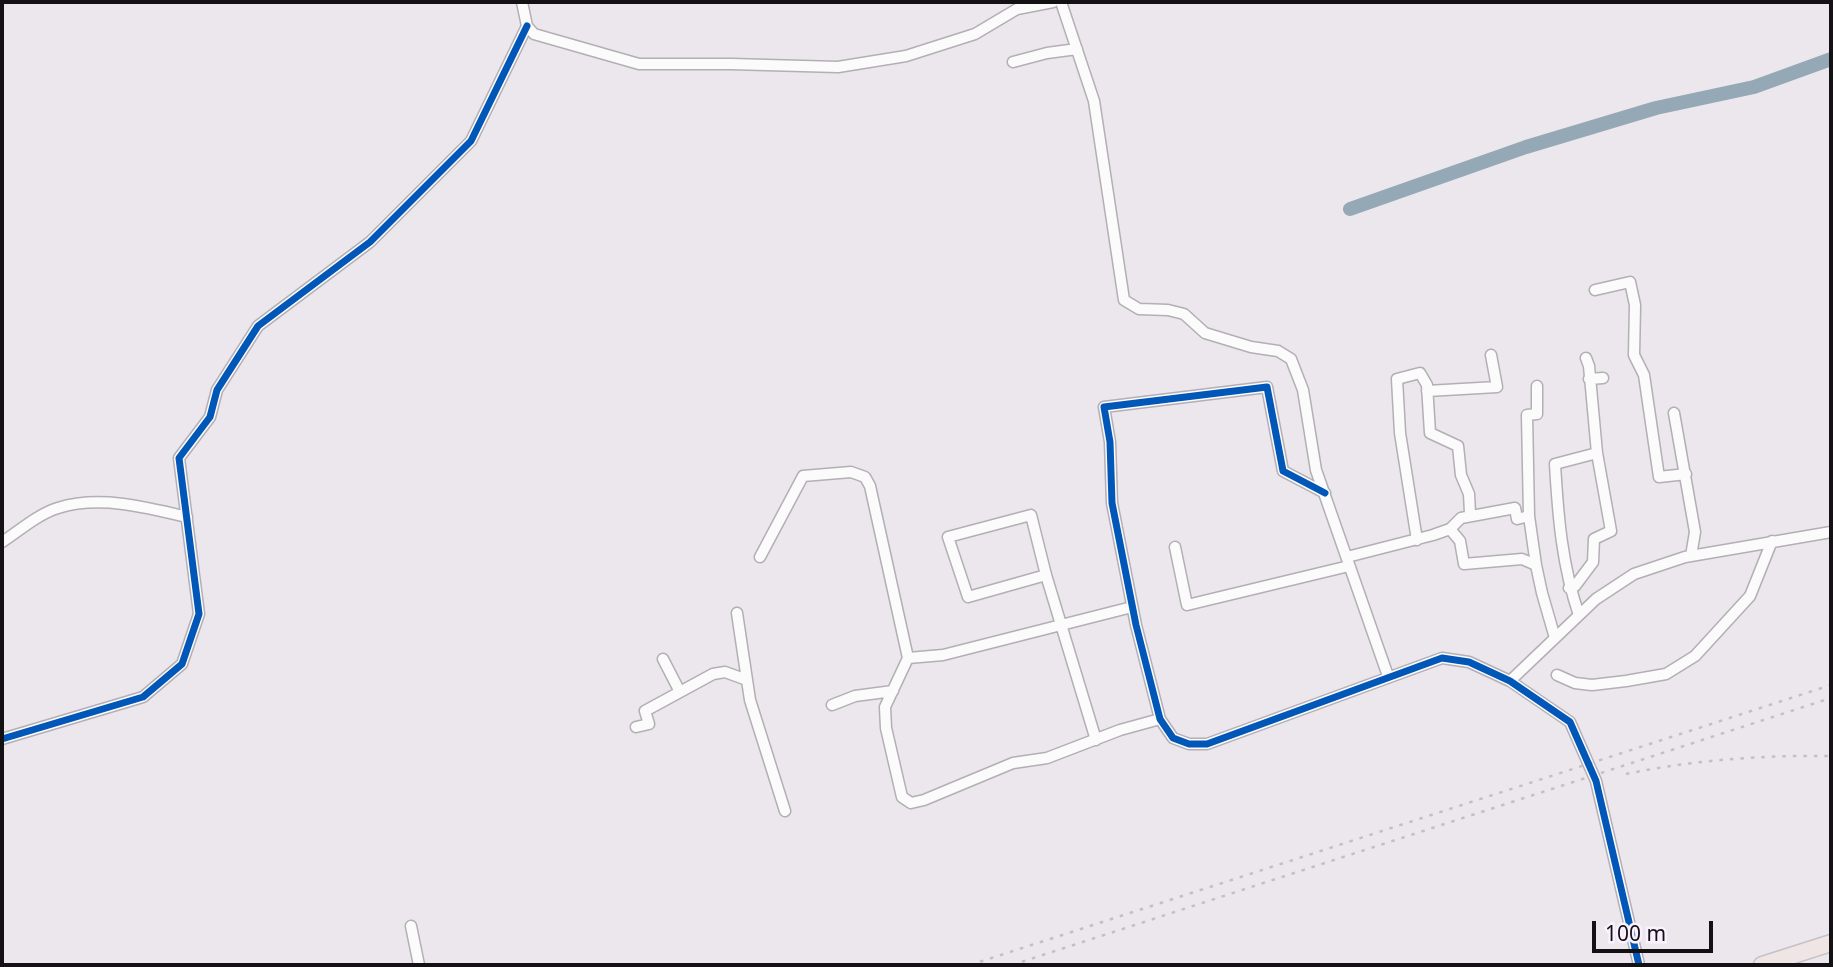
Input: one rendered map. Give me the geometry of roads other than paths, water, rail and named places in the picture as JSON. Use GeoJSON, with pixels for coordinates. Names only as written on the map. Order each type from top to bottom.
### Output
{"type":"FeatureCollection","features":[{"type":"Feature","properties":{"kind":"main road"},"geometry":{"type":"LineString","coordinates":[[1762,965],[1831,943]]}},
{"type":"Feature","properties":{"kind":"street"},"geometry":{"type":"LineString","coordinates":[[522,2],[527,26],[534,34],[639,64],[838,67],[906,56],[975,34],[1017,9],[1053,2]]}},
{"type":"Feature","properties":{"kind":"street"},"geometry":{"type":"LineString","coordinates":[[1061,2],[1094,101],[1124,300],[1139,309],[1168,310],[1184,314],[1205,333],[1251,347],[1278,351],[1291,359],[1303,390],[1317,470],[1388,676]]}},
{"type":"Feature","properties":{"kind":"street"},"geometry":{"type":"LineString","coordinates":[[2,739],[143,697],[182,664],[199,614],[179,458],[210,418],[217,390],[258,326],[370,242],[471,141],[527,26]]}},
{"type":"Feature","properties":{"kind":"street"},"geometry":{"type":"LineString","coordinates":[[1013,62],[1077,49]]}},
{"type":"Feature","properties":{"kind":"street"},"geometry":{"type":"LineString","coordinates":[[1595,290],[1630,282],[1635,305],[1634,355],[1644,375],[1659,477],[1686,474]]}},
{"type":"Feature","properties":{"kind":"street"},"geometry":{"type":"LineString","coordinates":[[1427,391],[1497,387],[1491,355]]}},
{"type":"Feature","properties":{"kind":"street"},"geometry":{"type":"LineString","coordinates":[[1569,588],[1575,586],[1593,562],[1594,539],[1611,531],[1597,453],[1586,358]]}},
{"type":"Feature","properties":{"kind":"street"},"geometry":{"type":"LineString","coordinates":[[1417,540],[1400,433],[1397,379],[1420,373],[1427,385],[1430,433],[1458,446],[1461,475],[1469,494],[1469,513]]}},
{"type":"Feature","properties":{"kind":"street"},"geometry":{"type":"LineString","coordinates":[[1589,379],[1604,378]]}},
{"type":"Feature","properties":{"kind":"street"},"geometry":{"type":"LineString","coordinates":[[1537,386],[1537,414],[1527,415],[1530,516],[1536,565],[1555,638]]}},
{"type":"Feature","properties":{"kind":"street"},"geometry":{"type":"LineString","coordinates":[[1325,493],[1283,471],[1267,387],[1104,408],[1110,442],[1112,503],[1132,607],[1160,719],[1173,738],[1189,744],[1208,744],[1442,658],[1469,662],[1510,681],[1562,715],[1570,722],[1578,738],[1596,781],[1639,965]]}},
{"type":"Feature","properties":{"kind":"street"},"geometry":{"type":"LineString","coordinates":[[1674,413],[1695,532],[1691,556]]}},
{"type":"Feature","properties":{"kind":"street"},"geometry":{"type":"LineString","coordinates":[[1579,615],[1569,588],[1562,550],[1555,464],[1597,453]]}},
{"type":"Feature","properties":{"kind":"street"},"geometry":{"type":"LineString","coordinates":[[760,557],[803,476],[851,472],[865,477],[870,486],[908,658],[885,707],[886,728],[902,797],[911,803],[1013,763],[1047,758],[1119,730],[1160,719]]}},
{"type":"Feature","properties":{"kind":"street"},"geometry":{"type":"LineString","coordinates":[[2,542],[55,509],[80,503],[135,505],[187,517]]}},
{"type":"Feature","properties":{"kind":"street"},"geometry":{"type":"LineString","coordinates":[[1175,547],[1187,605],[1417,540],[1450,529],[1461,518],[1515,508],[1517,519],[1530,516]]}},
{"type":"Feature","properties":{"kind":"street"},"geometry":{"type":"LineString","coordinates":[[1046,575],[968,597],[948,537],[1031,515],[1046,575],[1096,740]]}},
{"type":"Feature","properties":{"kind":"street"},"geometry":{"type":"LineString","coordinates":[[1450,529],[1460,541],[1464,564],[1521,559],[1536,565]]}},
{"type":"Feature","properties":{"kind":"street"},"geometry":{"type":"LineString","coordinates":[[1510,681],[1597,599],[1634,574],[1691,556],[1831,532]]}},
{"type":"Feature","properties":{"kind":"street"},"geometry":{"type":"LineString","coordinates":[[1557,675],[1575,683],[1592,685],[1626,681],[1666,674],[1695,656],[1750,596],[1772,541]]}},
{"type":"Feature","properties":{"kind":"street"},"geometry":{"type":"LineString","coordinates":[[908,658],[943,655],[1132,607]]}},
{"type":"Feature","properties":{"kind":"street"},"geometry":{"type":"LineString","coordinates":[[737,613],[750,700],[785,811]]}},
{"type":"Feature","properties":{"kind":"street"},"geometry":{"type":"LineString","coordinates":[[663,659],[680,692]]}},
{"type":"Feature","properties":{"kind":"street"},"geometry":{"type":"LineString","coordinates":[[636,727],[649,724],[645,711],[713,674],[724,672],[747,680]]}},
{"type":"Feature","properties":{"kind":"street"},"geometry":{"type":"LineString","coordinates":[[832,705],[855,696],[893,691]]}},
{"type":"Feature","properties":{"kind":"street"},"geometry":{"type":"LineString","coordinates":[[411,926],[419,965]]}},
{"type":"Feature","properties":{"kind":"waterway"},"geometry":{"type":"LineString","coordinates":[[1350,209],[1526,147],[1656,108],[1754,87],[1831,59]]}},
{"type":"Feature","properties":{"kind":"railway"},"geometry":{"type":"LineString","coordinates":[[970,965],[1831,685]]}},
{"type":"Feature","properties":{"kind":"railway"},"geometry":{"type":"LineString","coordinates":[[1012,965],[1831,698]]}},
{"type":"Feature","properties":{"kind":"railway"},"geometry":{"type":"LineString","coordinates":[[1626,774],[1728,759],[1831,756]]}}]}
